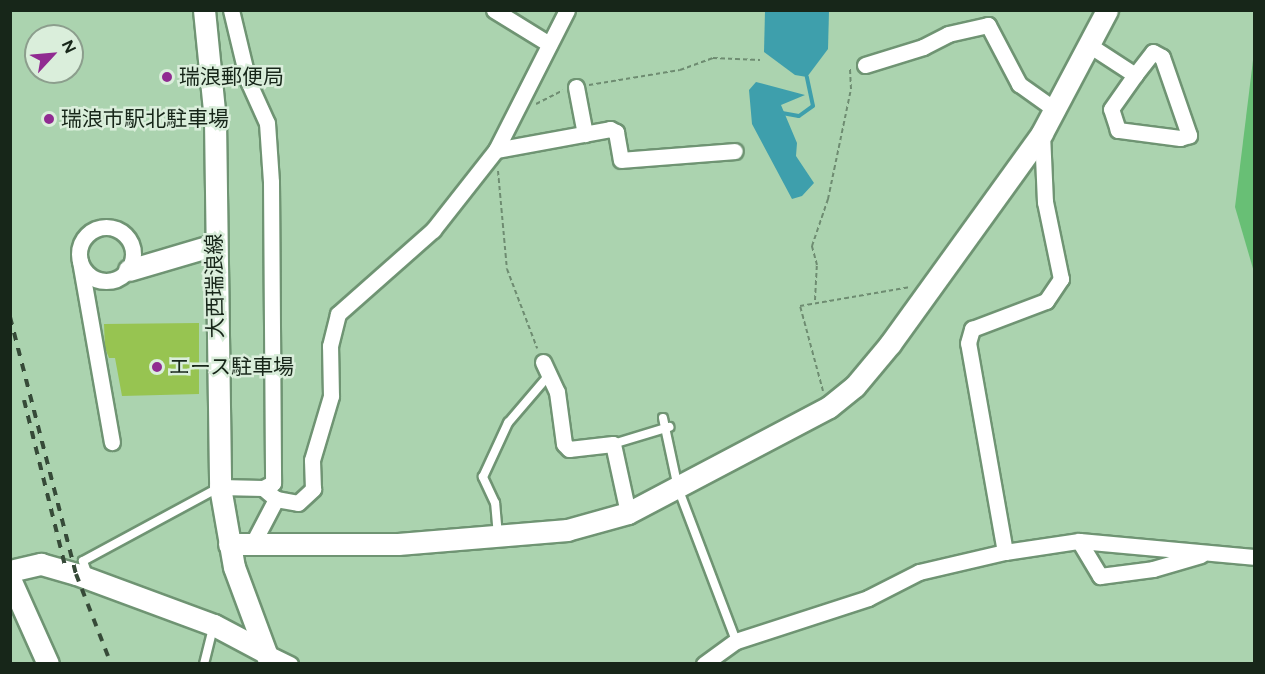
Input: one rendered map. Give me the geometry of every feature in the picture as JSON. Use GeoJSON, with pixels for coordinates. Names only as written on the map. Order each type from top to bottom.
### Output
{"type":"FeatureCollection","features":[{"type":"Feature","properties":{"kind":"street"},"geometry":{"type":"LineString","coordinates":[[263,488],[276,499],[298,503],[313,489],[312,460],[331,396],[330,346],[338,314],[433,230],[496,150],[567,10]]}},
{"type":"Feature","properties":{"kind":"street"},"geometry":{"type":"LineString","coordinates":[[229,544],[332,547],[498,537],[567,530],[628,513],[829,407],[877,362],[1042,133],[1107,10]]}},
{"type":"Feature","properties":{"kind":"street"},"geometry":{"type":"LineString","coordinates":[[496,11],[549,44]]}},
{"type":"Feature","properties":{"kind":"street"},"geometry":{"type":"LineString","coordinates":[[205,16],[231,12],[248,81],[267,123],[271,182],[273,483],[263,488],[220,487]]}},
{"type":"Feature","properties":{"kind":"street","name":"大西瑞浪線"},"geometry":{"type":"LineString","coordinates":[[205,16],[215,120],[214,245],[220,487],[229,544],[267,658]]}},
{"type":"Feature","properties":{"kind":"street"},"geometry":{"type":"LineString","coordinates":[[857,66],[924,47],[948,34],[988,25],[1018,84],[1054,109]]}},
{"type":"Feature","properties":{"kind":"street"},"geometry":{"type":"LineString","coordinates":[[1089,45],[1135,75]]}},
{"type":"Feature","properties":{"kind":"street"},"geometry":{"type":"LineString","coordinates":[[1153,52],[1162,57],[1189,135],[1180,138],[1118,130],[1111,109],[1135,75],[1153,52]]}},
{"type":"Feature","properties":{"kind":"street"},"geometry":{"type":"LineString","coordinates":[[576,87],[585,134]]}},
{"type":"Feature","properties":{"kind":"street"},"geometry":{"type":"LineString","coordinates":[[496,150],[585,134],[616,132],[621,160],[735,151]]}},
{"type":"Feature","properties":{"kind":"street"},"geometry":{"type":"LineString","coordinates":[[1005,552],[968,343],[972,328],[1046,301],[1061,279],[1045,202],[1042,133]]}},
{"type":"Feature","properties":{"kind":"street"},"geometry":{"type":"LineString","coordinates":[[112,442],[80,261],[86,236],[111,227],[132,244],[129,270]]}},
{"type":"Feature","properties":{"kind":"street"},"geometry":{"type":"LineString","coordinates":[[80,261],[97,280],[114,281],[129,270],[214,245]]}},
{"type":"Feature","properties":{"kind":"street"},"geometry":{"type":"LineString","coordinates":[[546,368],[569,449],[614,444],[628,513]]}},
{"type":"Feature","properties":{"kind":"street"},"geometry":{"type":"LineString","coordinates":[[253,543],[276,499]]}},
{"type":"Feature","properties":{"kind":"street"},"geometry":{"type":"LineString","coordinates":[[1079,542],[1100,576],[1153,569],[1210,553]]}},
{"type":"Feature","properties":{"kind":"street"},"geometry":{"type":"LineString","coordinates":[[704,663],[736,641],[868,598],[919,572],[1005,552],[1079,542],[1254,557]]}},
{"type":"Feature","properties":{"kind":"street"},"geometry":{"type":"LineString","coordinates":[[10,571],[41,564],[90,579],[213,625],[267,658],[290,663]]}},
{"type":"Feature","properties":{"kind":"street"},"geometry":{"type":"LineString","coordinates":[[10,579],[48,663]]}},
{"type":"Feature","properties":{"kind":"lane"},"geometry":{"type":"LineString","coordinates":[[498,537],[495,503],[483,477],[508,423],[546,368]]}},
{"type":"Feature","properties":{"kind":"lane"},"geometry":{"type":"LineString","coordinates":[[663,418],[667,428],[678,488],[736,641]]}},
{"type":"Feature","properties":{"kind":"lane"},"geometry":{"type":"LineString","coordinates":[[614,444],[667,428]]}},
{"type":"Feature","properties":{"kind":"lane"},"geometry":{"type":"LineString","coordinates":[[90,579],[84,561],[220,487]]}},
{"type":"Feature","properties":{"kind":"lane"},"geometry":{"type":"LineString","coordinates":[[204,663],[213,625]]}},
{"type":"Feature","properties":{"kind":"path"},"geometry":{"type":"LineString","coordinates":[[516,109],[576,87],[681,70],[713,58],[760,60]]}},
{"type":"Feature","properties":{"kind":"path"},"geometry":{"type":"LineString","coordinates":[[815,300],[817,265],[812,246],[828,198],[857,66]]}},
{"type":"Feature","properties":{"kind":"path"},"geometry":{"type":"LineString","coordinates":[[496,150],[507,269],[546,368]]}},
{"type":"Feature","properties":{"kind":"path"},"geometry":{"type":"LineString","coordinates":[[829,407],[800,306],[815,300],[865,298],[936,281]]}},
{"type":"Feature","properties":{"kind":"green space"},"geometry":{"type":"Polygon","coordinates":[[[1254,52],[1254,272],[1235,207],[1254,52]]]}},
{"type":"Feature","properties":{"kind":"water"},"geometry":{"type":"Polygon","coordinates":[[[765,11],[829,11],[828,49],[807,77],[795,75],[764,52],[765,11]]]}},
{"type":"Feature","properties":{"kind":"water"},"geometry":{"type":"Polygon","coordinates":[[[756,82],[805,95],[781,105],[797,143],[796,156],[814,183],[802,196],[792,199],[752,124],[749,90],[756,82]]]}},
{"type":"Feature","properties":{"kind":"building","name":"エース駐車場"},"geometry":{"type":"Polygon","coordinates":[[[199,323],[199,394],[122,396],[115,358],[109,358],[105,348],[104,324],[199,323]]]}},
{"type":"Feature","properties":{"kind":"waterway"},"geometry":{"type":"LineString","coordinates":[[782,113],[799,116],[813,106],[807,77]]}},
{"type":"Feature","properties":{"kind":"railway"},"geometry":{"type":"LineString","coordinates":[[10,317],[76,574],[111,664]]}},
{"type":"Feature","properties":{"kind":"railway"},"geometry":{"type":"LineString","coordinates":[[24,400],[65,566]]}},
{"type":"Feature","properties":{"kind":"place","name":"瑞浪郵便局"},"geometry":{"type":"Point","coordinates":[167,77]}},
{"type":"Feature","properties":{"kind":"place","name":"瑞浪市駅北駐車場"},"geometry":{"type":"Point","coordinates":[49,119]}},
{"type":"Feature","properties":{"kind":"place","name":"エース駐車場"},"geometry":{"type":"Point","coordinates":[157,367]}}]}
